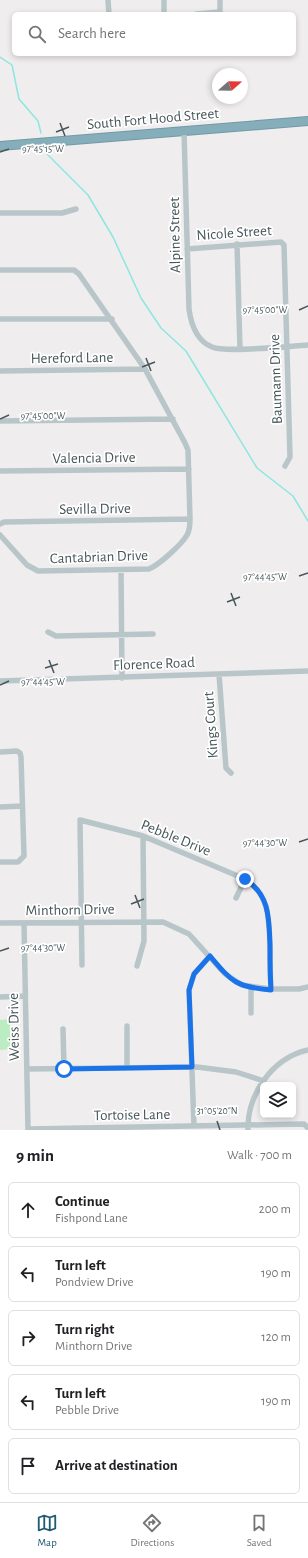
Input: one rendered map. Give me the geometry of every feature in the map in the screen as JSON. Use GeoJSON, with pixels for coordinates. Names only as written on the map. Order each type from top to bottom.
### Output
{"type":"FeatureCollection","features":[{"type":"Feature","properties":{"kind":"highway","name":"South Fort Hood Street"},"geometry":{"type":"LineString","coordinates":[[0,146],[308,121]]}},
{"type":"Feature","properties":{"kind":"street"},"geometry":{"type":"LineString","coordinates":[[108,0],[109,12]]}},
{"type":"Feature","properties":{"kind":"street"},"geometry":{"type":"LineString","coordinates":[[164,0],[164,12]]}},
{"type":"Feature","properties":{"kind":"street"},"geometry":{"type":"LineString","coordinates":[[220,0],[220,12]]}},
{"type":"Feature","properties":{"kind":"street","name":"Alpine Street"},"geometry":{"type":"LineString","coordinates":[[184,131],[189,309],[194,329],[199,337],[215,348],[240,349]]}},
{"type":"Feature","properties":{"kind":"street"},"geometry":{"type":"LineString","coordinates":[[0,213],[62,213],[76,210]]}},
{"type":"Feature","properties":{"kind":"street","name":"Nicole Street"},"geometry":{"type":"LineString","coordinates":[[187,249],[237,244],[283,243]]}},
{"type":"Feature","properties":{"kind":"street","name":"Baumann Drive"},"geometry":{"type":"LineString","coordinates":[[283,243],[290,457],[285,466]]}},
{"type":"Feature","properties":{"kind":"street"},"geometry":{"type":"LineString","coordinates":[[237,244],[240,349],[308,345]]}},
{"type":"Feature","properties":{"kind":"street","name":"Cantabrian Drive"},"geometry":{"type":"LineString","coordinates":[[0,270],[74,270],[79,274],[112,319],[145,369],[186,443],[189,469],[190,519],[188,535],[154,567],[149,569],[38,571],[27,565],[0,535]]}},
{"type":"Feature","properties":{"kind":"street"},"geometry":{"type":"LineString","coordinates":[[0,319],[112,319]]}},
{"type":"Feature","properties":{"kind":"street","name":"Hereford Lane"},"geometry":{"type":"LineString","coordinates":[[0,371],[145,369]]}},
{"type":"Feature","properties":{"kind":"street"},"geometry":{"type":"LineString","coordinates":[[0,421],[173,419]]}},
{"type":"Feature","properties":{"kind":"street","name":"Valencia Drive"},"geometry":{"type":"LineString","coordinates":[[0,471],[189,469]]}},
{"type":"Feature","properties":{"kind":"street","name":"Sevilla Drive"},"geometry":{"type":"LineString","coordinates":[[0,524],[4,522],[190,519]]}},
{"type":"Feature","properties":{"kind":"street"},"geometry":{"type":"LineString","coordinates":[[120,570],[122,678]]}},
{"type":"Feature","properties":{"kind":"street"},"geometry":{"type":"LineString","coordinates":[[48,632],[56,636],[153,634]]}},
{"type":"Feature","properties":{"kind":"street","name":"Florence Road"},"geometry":{"type":"LineString","coordinates":[[0,681],[308,671]]}},
{"type":"Feature","properties":{"kind":"street","name":"Kings Court"},"geometry":{"type":"LineString","coordinates":[[219,674],[226,768],[231,773]]}},
{"type":"Feature","properties":{"kind":"street"},"geometry":{"type":"LineString","coordinates":[[0,752],[17,751],[20,753],[24,856],[22,860],[0,862]]}},
{"type":"Feature","properties":{"kind":"street"},"geometry":{"type":"LineString","coordinates":[[0,807],[22,806]]}},
{"type":"Feature","properties":{"kind":"street","name":"Pebble Drive"},"geometry":{"type":"LineString","coordinates":[[81,922],[80,820],[143,836],[245,879],[254,885],[260,893],[269,916],[271,990]]}},
{"type":"Feature","properties":{"kind":"street"},"geometry":{"type":"LineString","coordinates":[[137,966],[144,942],[143,836]]}},
{"type":"Feature","properties":{"kind":"street"},"geometry":{"type":"LineString","coordinates":[[236,898],[245,879]]}},
{"type":"Feature","properties":{"kind":"street"},"geometry":{"type":"LineString","coordinates":[[81,922],[82,965]]}},
{"type":"Feature","properties":{"kind":"street","name":"Minthorn Drive"},"geometry":{"type":"LineString","coordinates":[[0,923],[163,922],[179,928],[196,940],[230,979],[242,986],[271,990],[299,989],[308,986]]}},
{"type":"Feature","properties":{"kind":"street","name":"Weiss Drive"},"geometry":{"type":"LineString","coordinates":[[24,923],[28,1129]]}},
{"type":"Feature","properties":{"kind":"street"},"geometry":{"type":"LineString","coordinates":[[190,1127],[192,1067],[189,990],[194,974],[210,956]]}},
{"type":"Feature","properties":{"kind":"street"},"geometry":{"type":"LineString","coordinates":[[251,988],[251,1013]]}},
{"type":"Feature","properties":{"kind":"street"},"geometry":{"type":"LineString","coordinates":[[0,997],[25,996]]}},
{"type":"Feature","properties":{"kind":"street"},"geometry":{"type":"LineString","coordinates":[[126,1026],[127,1068]]}},
{"type":"Feature","properties":{"kind":"street"},"geometry":{"type":"LineString","coordinates":[[63,1029],[64,1069]]}},
{"type":"Feature","properties":{"kind":"street"},"geometry":{"type":"LineString","coordinates":[[248,1128],[252,1101],[264,1081],[277,1066],[291,1057],[308,1050]]}},
{"type":"Feature","properties":{"kind":"street"},"geometry":{"type":"LineString","coordinates":[[27,1069],[192,1067],[236,1072],[264,1081]]}},
{"type":"Feature","properties":{"kind":"street","name":"Tortoise Lane"},"geometry":{"type":"LineString","coordinates":[[28,1129],[126,1129],[190,1127],[248,1128],[304,1124],[308,1127]]}},
{"type":"Feature","properties":{"kind":"green space"},"geometry":{"type":"Polygon","coordinates":[[[10,1019],[11,1049],[0,1050],[0,1020],[10,1019]]]}},
{"type":"Feature","properties":{"kind":"waterway"},"geometry":{"type":"LineString","coordinates":[[0,57],[12,65],[19,99],[38,121],[41,133]]}},
{"type":"Feature","properties":{"kind":"waterway"},"geometry":{"type":"LineString","coordinates":[[43,150],[88,195],[113,237],[141,298],[161,328],[186,351],[257,468],[293,496],[308,521]]}},
{"type":"Feature","properties":{"kind":"route"},"geometry":{"type":"LineString","coordinates":[[64,1069],[192,1067],[190,983],[194,974],[210,956],[230,979],[242,986],[271,990],[269,916],[266,904],[260,893],[254,885],[245,879]]}}]}
